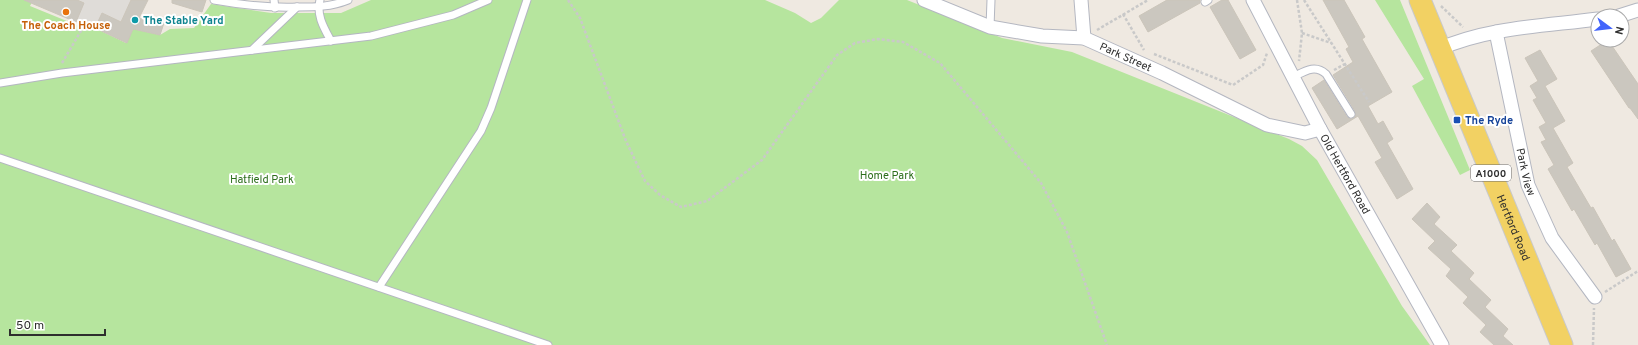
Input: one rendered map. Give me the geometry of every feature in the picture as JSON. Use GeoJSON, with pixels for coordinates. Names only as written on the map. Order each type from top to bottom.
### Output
{"type":"FeatureCollection","features":[{"type":"Feature","properties":{"kind":"main road","name":"Hertford Road"},"geometry":{"type":"LineString","coordinates":[[1420,0],[1562,345]]}},
{"type":"Feature","properties":{"kind":"street","name":"Park Street"},"geometry":{"type":"LineString","coordinates":[[924,0],[990,27],[1042,36],[1084,38],[1267,125],[1305,133],[1320,129]]}},
{"type":"Feature","properties":{"kind":"street"},"geometry":{"type":"LineString","coordinates":[[1081,0],[1084,38]]}},
{"type":"Feature","properties":{"kind":"street","name":"Old Hertford Road"},"geometry":{"type":"LineString","coordinates":[[1253,0],[1320,129],[1442,345]]}},
{"type":"Feature","properties":{"kind":"street"},"geometry":{"type":"LineString","coordinates":[[1439,49],[1468,38],[1496,32],[1590,20]]}},
{"type":"Feature","properties":{"kind":"street","name":"Park View"},"geometry":{"type":"LineString","coordinates":[[1496,32],[1528,185],[1552,238],[1595,297]]}},
{"type":"Feature","properties":{"kind":"lane"},"geometry":{"type":"LineString","coordinates":[[214,0],[275,8],[319,4],[337,5],[348,0]]}},
{"type":"Feature","properties":{"kind":"lane"},"geometry":{"type":"LineString","coordinates":[[274,0],[275,8]]}},
{"type":"Feature","properties":{"kind":"lane"},"geometry":{"type":"LineString","coordinates":[[0,83],[62,73],[371,36],[453,16],[488,0]]}},
{"type":"Feature","properties":{"kind":"lane"},"geometry":{"type":"LineString","coordinates":[[379,287],[481,131],[491,108],[527,0]]}},
{"type":"Feature","properties":{"kind":"lane"},"geometry":{"type":"LineString","coordinates":[[990,27],[991,0]]}},
{"type":"Feature","properties":{"kind":"lane"},"geometry":{"type":"LineString","coordinates":[[319,4],[320,18],[331,41]]}},
{"type":"Feature","properties":{"kind":"lane"},"geometry":{"type":"LineString","coordinates":[[252,50],[297,7]]}},
{"type":"Feature","properties":{"kind":"lane"},"geometry":{"type":"LineString","coordinates":[[1293,77],[1309,69],[1321,70],[1326,74],[1351,114]]}},
{"type":"Feature","properties":{"kind":"lane"},"geometry":{"type":"LineString","coordinates":[[0,158],[548,345]]}},
{"type":"Feature","properties":{"kind":"path"},"geometry":{"type":"LineString","coordinates":[[568,0],[580,18],[626,141],[645,181],[660,195],[681,207],[707,201],[762,160],[837,55],[855,43],[878,39],[903,42],[940,63],[1041,183],[1067,232],[1107,345]]}},
{"type":"Feature","properties":{"kind":"path"},"geometry":{"type":"LineString","coordinates":[[1084,38],[1148,0]]}},
{"type":"Feature","properties":{"kind":"path"},"geometry":{"type":"LineString","coordinates":[[1293,77],[1299,61],[1302,34],[1296,0]]}},
{"type":"Feature","properties":{"kind":"path"},"geometry":{"type":"LineString","coordinates":[[1304,0],[1369,102]]}},
{"type":"Feature","properties":{"kind":"path"},"geometry":{"type":"LineString","coordinates":[[1440,5],[1465,29]]}},
{"type":"Feature","properties":{"kind":"path"},"geometry":{"type":"LineString","coordinates":[[1123,14],[1143,50],[1232,85],[1263,65],[1273,38]]}},
{"type":"Feature","properties":{"kind":"path"},"geometry":{"type":"LineString","coordinates":[[62,73],[61,65],[85,24]]}},
{"type":"Feature","properties":{"kind":"path"},"geometry":{"type":"LineString","coordinates":[[1302,34],[1332,43]]}},
{"type":"Feature","properties":{"kind":"path"},"geometry":{"type":"LineString","coordinates":[[1593,345],[1595,297],[1600,296],[1638,271]]}},
{"type":"Feature","properties":{"kind":"green space"},"geometry":{"type":"Polygon","coordinates":[[[0,0],[33,0],[30,6],[79,26],[82,22],[126,43],[133,29],[160,35],[170,29],[194,28],[211,4],[271,13],[341,13],[371,0],[765,0],[795,13],[811,23],[821,18],[839,0],[907,0],[1002,38],[1072,52],[1289,139],[1302,146],[1317,160],[1402,306],[1430,345],[0,345],[0,0]]]}},
{"type":"Feature","properties":{"kind":"green space"},"geometry":{"type":"Polygon","coordinates":[[[1375,0],[1400,0],[1470,170],[1460,175],[1412,86],[1424,79],[1375,0]]]}},
{"type":"Feature","properties":{"kind":"shaded area","name":"The Stable Yard"},"geometry":{"type":"Polygon","coordinates":[[[77,0],[131,0],[121,22],[102,13],[95,28],[77,20],[77,0]]]}},
{"type":"Feature","properties":{"kind":"building","name":"The Coach House"},"geometry":{"type":"Polygon","coordinates":[[[24,0],[77,0],[84,3],[76,22],[24,0]]]}},
{"type":"Feature","properties":{"kind":"building","name":"The Stable Yard"},"geometry":{"type":"Polygon","coordinates":[[[131,0],[148,0],[139,18],[164,23],[160,35],[133,29],[127,43],[95,28],[102,13],[121,22],[131,0]]]}},
{"type":"Feature","properties":{"kind":"building"},"geometry":{"type":"Polygon","coordinates":[[[172,0],[206,0],[202,12],[172,3],[172,0]]]}},
{"type":"Feature","properties":{"kind":"building"},"geometry":{"type":"Polygon","coordinates":[[[1167,0],[1200,0],[1200,3],[1148,32],[1139,16],[1167,0]]]}},
{"type":"Feature","properties":{"kind":"building"},"geometry":{"type":"Polygon","coordinates":[[[1222,0],[1228,0],[1256,50],[1240,59],[1210,7],[1222,0]]]}},
{"type":"Feature","properties":{"kind":"building"},"geometry":{"type":"Polygon","coordinates":[[[1323,0],[1344,0],[1365,37],[1362,39],[1392,92],[1368,106],[1378,124],[1383,121],[1393,139],[1387,143],[1413,189],[1397,199],[1375,162],[1382,158],[1358,116],[1337,129],[1312,88],[1324,80],[1347,117],[1351,119],[1355,117],[1355,111],[1333,75],[1353,62],[1346,49],[1349,47],[1323,0]]]}},
{"type":"Feature","properties":{"kind":"building"},"geometry":{"type":"Polygon","coordinates":[[[1596,48],[1613,48],[1638,84],[1638,119],[1629,108],[1591,51],[1596,48]]]}},
{"type":"Feature","properties":{"kind":"building"},"geometry":{"type":"Polygon","coordinates":[[[1540,50],[1557,79],[1545,86],[1565,121],[1553,128],[1573,163],[1567,167],[1591,208],[1593,207],[1612,241],[1614,239],[1631,269],[1616,277],[1597,243],[1595,245],[1574,209],[1572,211],[1548,169],[1554,165],[1541,142],[1546,140],[1539,127],[1546,123],[1533,100],[1537,98],[1530,86],[1538,81],[1525,58],[1540,50]]]}},
{"type":"Feature","properties":{"kind":"building"},"geometry":{"type":"Polygon","coordinates":[[[1427,203],[1440,217],[1434,224],[1457,245],[1451,251],[1474,273],[1469,279],[1491,300],[1485,307],[1508,329],[1503,336],[1513,345],[1494,345],[1480,332],[1486,325],[1463,303],[1468,297],[1446,276],[1451,269],[1428,248],[1435,241],[1412,219],[1427,203]]]}},
{"type":"Feature","properties":{"kind":"place","name":"The Coach House"},"geometry":{"type":"Point","coordinates":[66,12]}},
{"type":"Feature","properties":{"kind":"place","name":"The Stable Yard"},"geometry":{"type":"Point","coordinates":[135,20]}},
{"type":"Feature","properties":{"kind":"place","name":"The Ryde"},"geometry":{"type":"Point","coordinates":[1457,120]}},
{"type":"Feature","properties":{"kind":"park label","name":"Home Park"},"geometry":{"type":"Point","coordinates":[887,175]}},
{"type":"Feature","properties":{"kind":"park label","name":"Hatfield Park"},"geometry":{"type":"Point","coordinates":[262,179]}}]}
